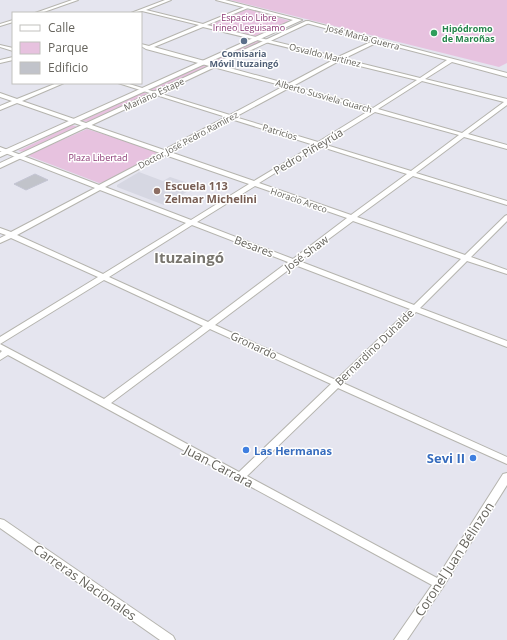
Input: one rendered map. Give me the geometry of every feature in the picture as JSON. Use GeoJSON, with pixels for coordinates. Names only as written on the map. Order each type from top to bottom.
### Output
{"type":"FeatureCollection","features":[{"type":"Feature","properties":{"kind":"street"},"geometry":{"type":"LineString","coordinates":[[40,12],[76,0]]}},
{"type":"Feature","properties":{"kind":"street"},"geometry":{"type":"LineString","coordinates":[[136,12],[169,0]]}},
{"type":"Feature","properties":{"kind":"street","name":"José María Guerra"},"geometry":{"type":"LineString","coordinates":[[219,0],[507,74]]}},
{"type":"Feature","properties":{"kind":"street"},"geometry":{"type":"LineString","coordinates":[[142,50],[247,7]]}},
{"type":"Feature","properties":{"kind":"street","name":"Osvaldo Martínez"},"geometry":{"type":"LineString","coordinates":[[142,10],[422,79],[506,104]]}},
{"type":"Feature","properties":{"kind":"street","name":"Mariano Estape"},"geometry":{"type":"LineString","coordinates":[[0,155],[4,150],[75,121],[297,20]]}},
{"type":"Feature","properties":{"kind":"street"},"geometry":{"type":"LineString","coordinates":[[0,25],[12,21]]}},
{"type":"Feature","properties":{"kind":"street","name":"Mariano Estape"},"geometry":{"type":"LineString","coordinates":[[0,166],[308,22]]}},
{"type":"Feature","properties":{"kind":"street","name":"Doctor José Pedro Ramírez"},"geometry":{"type":"LineString","coordinates":[[0,241],[101,188],[164,152],[339,59],[376,41]]}},
{"type":"Feature","properties":{"kind":"street","name":"Alberto Susviela Guarch"},"geometry":{"type":"LineString","coordinates":[[142,44],[507,147]]}},
{"type":"Feature","properties":{"kind":"street"},"geometry":{"type":"LineString","coordinates":[[0,46],[12,50]]}},
{"type":"Feature","properties":{"kind":"street"},"geometry":{"type":"LineString","coordinates":[[0,62],[12,58]]}},
{"type":"Feature","properties":{"kind":"street","name":"Pedro Piñeyrúa"},"geometry":{"type":"LineString","coordinates":[[0,340],[374,110],[451,60]]}},
{"type":"Feature","properties":{"kind":"street"},"geometry":{"type":"LineString","coordinates":[[0,108],[59,84]]}},
{"type":"Feature","properties":{"kind":"street","name":"Patricios"},"geometry":{"type":"LineString","coordinates":[[124,84],[507,203]]}},
{"type":"Feature","properties":{"kind":"street","name":"Horacio Areco"},"geometry":{"type":"LineString","coordinates":[[0,95],[507,272]]}},
{"type":"Feature","properties":{"kind":"street","name":"José Shaw"},"geometry":{"type":"LineString","coordinates":[[104,404],[506,104]]}},
{"type":"Feature","properties":{"kind":"street","name":"Besares"},"geometry":{"type":"LineString","coordinates":[[4,150],[507,344]]}},
{"type":"Feature","properties":{"kind":"street","name":"Bernardino Duhalde"},"geometry":{"type":"LineString","coordinates":[[240,477],[507,217]]}},
{"type":"Feature","properties":{"kind":"street","name":"Gronardo"},"geometry":{"type":"LineString","coordinates":[[0,230],[507,461]]}},
{"type":"Feature","properties":{"kind":"street","name":"Juan Carrara"},"geometry":{"type":"LineString","coordinates":[[3,352],[104,404],[439,584]]}},
{"type":"Feature","properties":{"kind":"street","name":"Coronel Juan Bélinzon"},"geometry":{"type":"LineString","coordinates":[[400,640],[439,584],[507,477]]}},
{"type":"Feature","properties":{"kind":"street","name":"Carreras Nacionales"},"geometry":{"type":"LineString","coordinates":[[0,523],[169,640]]}},
{"type":"Feature","properties":{"kind":"shaded area","name":"Escuela 113 Zelmar Michelini"},"geometry":{"type":"Polygon","coordinates":[[[139,172],[163,181],[170,177],[197,186],[164,205],[117,187],[117,185],[139,172]]]}},
{"type":"Feature","properties":{"kind":"green space","name":"Hipódromo de Maroñas"},"geometry":{"type":"Polygon","coordinates":[[[230,0],[507,0],[507,63],[499,67],[230,0]]]}},
{"type":"Feature","properties":{"kind":"green space","name":"Espacio Libre Irineo Leguisamo"},"geometry":{"type":"Polygon","coordinates":[[[245,10],[252,10],[290,21],[255,37],[209,25],[245,10]]]}},
{"type":"Feature","properties":{"kind":"green space"},"geometry":{"type":"Polygon","coordinates":[[[256,40],[262,42],[215,63],[210,62],[256,40]]]}},
{"type":"Feature","properties":{"kind":"green space"},"geometry":{"type":"Polygon","coordinates":[[[203,65],[209,66],[156,91],[150,90],[203,65]]]}},
{"type":"Feature","properties":{"kind":"green space"},"geometry":{"type":"Polygon","coordinates":[[[143,92],[149,94],[88,122],[82,121],[143,92]]]}},
{"type":"Feature","properties":{"kind":"green space"},"geometry":{"type":"Polygon","coordinates":[[[72,125],[78,127],[24,152],[18,151],[72,125]]]}},
{"type":"Feature","properties":{"kind":"green space","name":"Plaza Libertad"},"geometry":{"type":"Polygon","coordinates":[[[87,129],[156,151],[157,153],[105,182],[99,183],[29,156],[30,154],[87,129]]]}},
{"type":"Feature","properties":{"kind":"building"},"geometry":{"type":"Polygon","coordinates":[[[35,174],[48,180],[26,190],[14,184],[35,174]]]}},
{"type":"Feature","properties":{"kind":"place","name":"Hipódromo de Maroñas"},"geometry":{"type":"Point","coordinates":[434,33]}},
{"type":"Feature","properties":{"kind":"place","name":"Comisaria Móvil Ituzaingó"},"geometry":{"type":"Point","coordinates":[244,41]}},
{"type":"Feature","properties":{"kind":"place","name":"Escuela 113 Zelmar Michelini"},"geometry":{"type":"Point","coordinates":[157,191]}},
{"type":"Feature","properties":{"kind":"place","name":"Las Hermanas"},"geometry":{"type":"Point","coordinates":[246,450]}},
{"type":"Feature","properties":{"kind":"place","name":"Sevi II"},"geometry":{"type":"Point","coordinates":[473,458]}},
{"type":"Feature","properties":{"kind":"district","name":"Ituzaingó"},"geometry":{"type":"Point","coordinates":[189,257]}}]}
